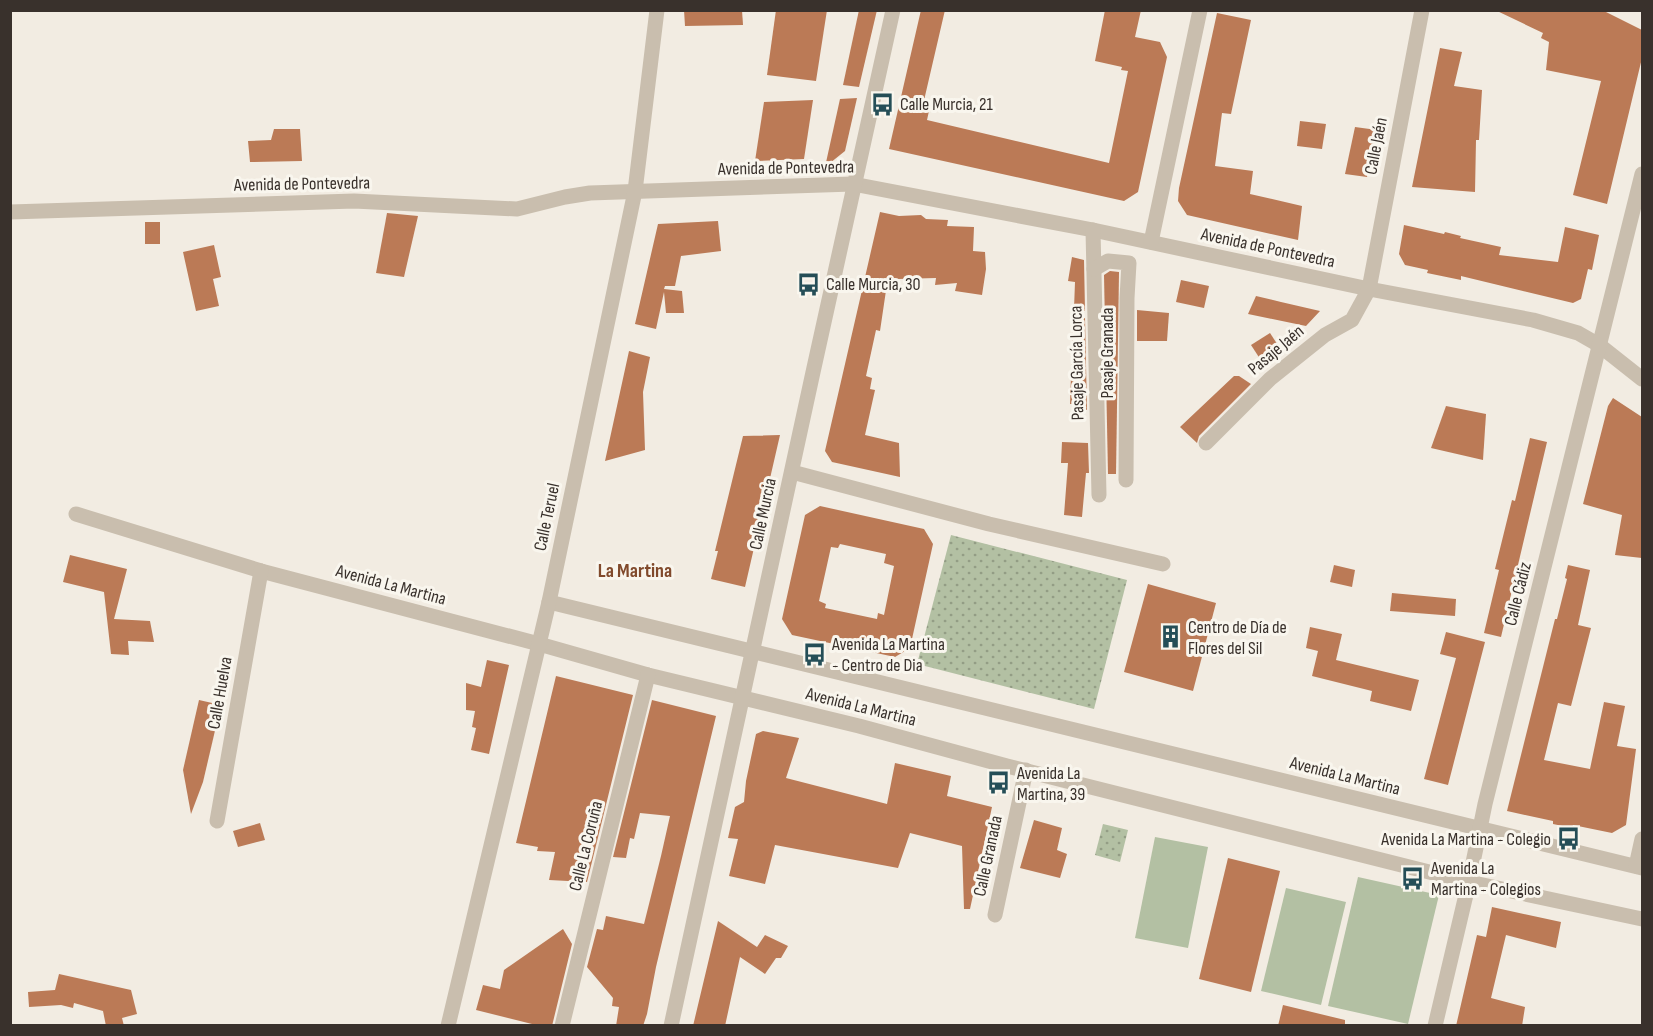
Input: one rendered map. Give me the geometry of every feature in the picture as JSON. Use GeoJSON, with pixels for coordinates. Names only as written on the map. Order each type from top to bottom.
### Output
{"type":"FeatureCollection","features":[{"type":"Feature","properties":{"kind":"street","name":"Calle Teruel"},"geometry":{"type":"LineString","coordinates":[[448,1026],[549,602],[634,191],[657,10]]}},
{"type":"Feature","properties":{"kind":"street","name":"Calle Murcia"},"geometry":{"type":"LineString","coordinates":[[671,1026],[744,699],[853,184],[893,10]]}},
{"type":"Feature","properties":{"kind":"street"},"geometry":{"type":"LineString","coordinates":[[1151,242],[1200,10]]}},
{"type":"Feature","properties":{"kind":"street","name":"Calle Jaén"},"geometry":{"type":"LineString","coordinates":[[1369,289],[1422,10]]}},
{"type":"Feature","properties":{"kind":"street","name":"Calle Cádiz"},"geometry":{"type":"LineString","coordinates":[[1435,1026],[1480,829],[1642,174]]}},
{"type":"Feature","properties":{"kind":"street","name":"Avenida de Pontevedra"},"geometry":{"type":"LineString","coordinates":[[10,212],[354,201],[517,209],[565,197],[634,191],[853,184],[1093,230],[1369,289],[1533,320],[1578,333],[1599,345],[1642,379]]}},
{"type":"Feature","properties":{"kind":"street","name":"Pasaje García Lorca"},"geometry":{"type":"LineString","coordinates":[[1093,230],[1100,495]]}},
{"type":"Feature","properties":{"kind":"street","name":"Pasaje Granada"},"geometry":{"type":"LineString","coordinates":[[1094,269],[1108,261],[1129,263],[1125,480]]}},
{"type":"Feature","properties":{"kind":"street","name":"Pasaje Jaén"},"geometry":{"type":"LineString","coordinates":[[1206,443],[1270,379],[1325,335],[1352,320],[1369,289]]}},
{"type":"Feature","properties":{"kind":"street"},"geometry":{"type":"LineString","coordinates":[[792,472],[989,524],[1163,564]]}},
{"type":"Feature","properties":{"kind":"street","name":"Avenida La Martina"},"geometry":{"type":"LineString","coordinates":[[76,514],[261,571],[648,675],[859,726],[1469,882],[1642,919]]}},
{"type":"Feature","properties":{"kind":"street","name":"Calle Huelva"},"geometry":{"type":"LineString","coordinates":[[217,821],[261,571]]}},
{"type":"Feature","properties":{"kind":"street","name":"Avenida La Martina"},"geometry":{"type":"LineString","coordinates":[[549,602],[1640,867]]}},
{"type":"Feature","properties":{"kind":"street","name":"Calle La Coruña"},"geometry":{"type":"LineString","coordinates":[[562,1026],[648,675]]}},
{"type":"Feature","properties":{"kind":"street","name":"Calle Granada"},"geometry":{"type":"LineString","coordinates":[[996,915],[1026,770]]}},
{"type":"Feature","properties":{"kind":"street"},"geometry":{"type":"LineString","coordinates":[[1640,867],[1642,838]]}},
{"type":"Feature","properties":{"kind":"green space"},"geometry":{"type":"Polygon","coordinates":[[[951,535],[1127,580],[1094,709],[917,664],[951,535]]]}},
{"type":"Feature","properties":{"kind":"green space"},"geometry":{"type":"Polygon","coordinates":[[[1103,824],[1128,830],[1120,862],[1095,855],[1103,824]]]}},
{"type":"Feature","properties":{"kind":"green space"},"geometry":{"type":"Polygon","coordinates":[[[1155,837],[1208,847],[1188,948],[1135,938],[1155,837]]]}},
{"type":"Feature","properties":{"kind":"green space"},"geometry":{"type":"Polygon","coordinates":[[[1358,877],[1439,895],[1408,1024],[1328,1006],[1358,877]]]}},
{"type":"Feature","properties":{"kind":"green space"},"geometry":{"type":"Polygon","coordinates":[[[1286,888],[1346,902],[1321,1005],[1261,991],[1286,888]]]}},
{"type":"Feature","properties":{"kind":"building"},"geometry":{"type":"Polygon","coordinates":[[[684,10],[742,10],[743,25],[685,26],[684,10]]]}},
{"type":"Feature","properties":{"kind":"building"},"geometry":{"type":"Polygon","coordinates":[[[776,10],[827,10],[816,81],[767,75],[776,10]]]}},
{"type":"Feature","properties":{"kind":"building"},"geometry":{"type":"Polygon","coordinates":[[[859,10],[877,10],[859,87],[843,85],[859,10]]]}},
{"type":"Feature","properties":{"kind":"building"},"geometry":{"type":"Polygon","coordinates":[[[921,10],[945,10],[922,109],[929,111],[927,120],[1109,163],[1128,71],[1121,70],[1122,67],[1095,61],[1105,10],[1141,10],[1135,37],[1160,42],[1167,57],[1138,192],[1124,201],[889,149],[921,10]]]}},
{"type":"Feature","properties":{"kind":"building"},"geometry":{"type":"Polygon","coordinates":[[[1495,10],[1602,10],[1642,30],[1642,58],[1607,204],[1573,195],[1601,81],[1546,70],[1549,42],[1541,38],[1543,33],[1495,10]]]}},
{"type":"Feature","properties":{"kind":"building"},"geometry":{"type":"Polygon","coordinates":[[[1217,13],[1251,20],[1231,114],[1222,113],[1215,166],[1253,171],[1250,194],[1302,206],[1298,240],[1187,215],[1178,201],[1217,13]]]}},
{"type":"Feature","properties":{"kind":"building"},"geometry":{"type":"Polygon","coordinates":[[[1440,48],[1462,52],[1454,86],[1482,90],[1479,140],[1476,140],[1475,192],[1412,187],[1440,48]]]}},
{"type":"Feature","properties":{"kind":"building"},"geometry":{"type":"Polygon","coordinates":[[[857,98],[845,151],[825,167],[840,99],[857,98]]]}},
{"type":"Feature","properties":{"kind":"building"},"geometry":{"type":"Polygon","coordinates":[[[813,100],[804,159],[755,161],[764,102],[813,100]]]}},
{"type":"Feature","properties":{"kind":"building"},"geometry":{"type":"Polygon","coordinates":[[[1300,121],[1326,124],[1322,149],[1297,146],[1300,121]]]}},
{"type":"Feature","properties":{"kind":"building"},"geometry":{"type":"Polygon","coordinates":[[[1355,127],[1377,130],[1367,177],[1345,174],[1355,127]]]}},
{"type":"Feature","properties":{"kind":"building"},"geometry":{"type":"Polygon","coordinates":[[[274,129],[300,129],[302,161],[250,162],[248,141],[271,140],[274,129]]]}},
{"type":"Feature","properties":{"kind":"building"},"geometry":{"type":"Polygon","coordinates":[[[880,212],[899,216],[921,215],[926,219],[948,220],[947,226],[974,227],[973,251],[985,252],[986,269],[982,295],[955,291],[957,283],[935,285],[936,278],[888,277],[880,331],[876,330],[866,376],[872,378],[870,389],[875,390],[865,435],[899,443],[900,477],[832,462],[825,451],[880,212]]]}},
{"type":"Feature","properties":{"kind":"building"},"geometry":{"type":"Polygon","coordinates":[[[387,213],[418,216],[404,277],[376,273],[387,213]]]}},
{"type":"Feature","properties":{"kind":"building"},"geometry":{"type":"Polygon","coordinates":[[[718,221],[721,251],[681,256],[675,286],[665,286],[664,289],[682,291],[684,313],[666,313],[664,292],[656,329],[635,324],[658,224],[718,221]]]}},
{"type":"Feature","properties":{"kind":"building"},"geometry":{"type":"Polygon","coordinates":[[[145,222],[160,222],[160,244],[145,244],[145,222]]]}},
{"type":"Feature","properties":{"kind":"building"},"geometry":{"type":"Polygon","coordinates":[[[1404,225],[1444,234],[1445,232],[1461,236],[1460,238],[1501,247],[1499,255],[1558,262],[1565,227],[1599,235],[1592,270],[1588,269],[1581,299],[1573,303],[1461,276],[1461,280],[1427,273],[1428,270],[1405,265],[1399,254],[1404,225]]]}},
{"type":"Feature","properties":{"kind":"building"},"geometry":{"type":"Polygon","coordinates":[[[214,245],[221,277],[213,279],[219,306],[196,311],[183,252],[214,245]]]}},
{"type":"Feature","properties":{"kind":"building"},"geometry":{"type":"Polygon","coordinates":[[[1072,257],[1084,260],[1085,311],[1074,309],[1075,282],[1068,281],[1072,257]]]}},
{"type":"Feature","properties":{"kind":"building"},"geometry":{"type":"Polygon","coordinates":[[[1110,271],[1119,272],[1116,474],[1108,474],[1104,275],[1110,271]]]}},
{"type":"Feature","properties":{"kind":"building"},"geometry":{"type":"Polygon","coordinates":[[[1181,280],[1209,286],[1204,308],[1176,302],[1181,280]]]}},
{"type":"Feature","properties":{"kind":"building"},"geometry":{"type":"Polygon","coordinates":[[[1256,296],[1320,311],[1306,326],[1248,314],[1256,296]]]}},
{"type":"Feature","properties":{"kind":"building"},"geometry":{"type":"Polygon","coordinates":[[[1137,310],[1169,313],[1167,341],[1137,341],[1137,310]]]}},
{"type":"Feature","properties":{"kind":"building"},"geometry":{"type":"Polygon","coordinates":[[[1085,318],[1087,410],[1074,410],[1074,404],[1070,404],[1073,319],[1085,318]]]}},
{"type":"Feature","properties":{"kind":"building"},"geometry":{"type":"Polygon","coordinates":[[[1270,333],[1283,353],[1264,365],[1251,345],[1270,333]]]}},
{"type":"Feature","properties":{"kind":"building"},"geometry":{"type":"Polygon","coordinates":[[[629,351],[650,357],[643,392],[645,450],[605,461],[629,351]]]}},
{"type":"Feature","properties":{"kind":"building"},"geometry":{"type":"Polygon","coordinates":[[[1234,376],[1239,376],[1251,384],[1199,436],[1197,443],[1180,427],[1234,376]]]}},
{"type":"Feature","properties":{"kind":"building"},"geometry":{"type":"Polygon","coordinates":[[[1613,398],[1642,417],[1642,558],[1615,555],[1622,515],[1583,504],[1608,406],[1613,398]]]}},
{"type":"Feature","properties":{"kind":"building"},"geometry":{"type":"Polygon","coordinates":[[[1446,406],[1486,414],[1483,460],[1431,448],[1446,406]]]}},
{"type":"Feature","properties":{"kind":"building"},"geometry":{"type":"Polygon","coordinates":[[[780,435],[745,587],[711,579],[718,551],[715,551],[743,436],[780,435]]]}},
{"type":"Feature","properties":{"kind":"building"},"geometry":{"type":"Polygon","coordinates":[[[1530,438],[1547,442],[1501,637],[1484,633],[1499,570],[1495,569],[1530,438]]]}},
{"type":"Feature","properties":{"kind":"building"},"geometry":{"type":"Polygon","coordinates":[[[1062,442],[1088,443],[1089,473],[1086,473],[1082,517],[1064,515],[1068,463],[1061,463],[1062,442]]]}},
{"type":"Feature","properties":{"kind":"building"},"geometry":{"type":"Polygon","coordinates":[[[820,506],[924,529],[933,544],[910,648],[895,657],[792,635],[782,619],[805,515],[820,506]],[[840,544],[838,548],[831,547],[819,601],[826,604],[825,608],[877,619],[878,613],[884,615],[894,566],[884,563],[886,554],[840,544]]]}},
{"type":"Feature","properties":{"kind":"building"},"geometry":{"type":"Polygon","coordinates":[[[70,555],[127,569],[114,619],[150,621],[154,642],[128,641],[129,655],[111,654],[104,592],[63,582],[70,555]]]}},
{"type":"Feature","properties":{"kind":"building"},"geometry":{"type":"Polygon","coordinates":[[[1334,565],[1355,570],[1352,587],[1330,582],[1334,565]]]}},
{"type":"Feature","properties":{"kind":"building"},"geometry":{"type":"Polygon","coordinates":[[[1568,565],[1590,570],[1578,625],[1591,628],[1571,706],[1558,703],[1544,760],[1590,769],[1604,702],[1625,706],[1617,746],[1636,749],[1626,825],[1612,833],[1573,825],[1572,828],[1553,824],[1553,821],[1507,811],[1567,579],[1565,578],[1568,565]]]}},
{"type":"Feature","properties":{"kind":"building","name":"Centro de Día de Flores del Sil"},"geometry":{"type":"Polygon","coordinates":[[[1148,584],[1216,603],[1193,691],[1124,672],[1148,584]]]}},
{"type":"Feature","properties":{"kind":"building"},"geometry":{"type":"Polygon","coordinates":[[[1392,593],[1456,599],[1455,616],[1390,611],[1392,593]]]}},
{"type":"Feature","properties":{"kind":"building"},"geometry":{"type":"Polygon","coordinates":[[[1310,627],[1342,634],[1336,660],[1419,680],[1411,711],[1370,701],[1372,691],[1312,676],[1318,651],[1306,648],[1310,627]]]}},
{"type":"Feature","properties":{"kind":"building"},"geometry":{"type":"Polygon","coordinates":[[[1446,632],[1485,642],[1448,785],[1424,779],[1456,658],[1440,654],[1446,632]]]}},
{"type":"Feature","properties":{"kind":"building"},"geometry":{"type":"Polygon","coordinates":[[[487,660],[509,665],[489,754],[471,750],[476,728],[472,727],[475,711],[466,710],[466,683],[481,687],[487,660]]]}},
{"type":"Feature","properties":{"kind":"building"},"geometry":{"type":"Polygon","coordinates":[[[556,676],[633,695],[587,882],[549,880],[555,852],[537,851],[538,847],[516,843],[556,676]]]}},
{"type":"Feature","properties":{"kind":"building"},"geometry":{"type":"Polygon","coordinates":[[[199,700],[221,705],[203,782],[191,814],[183,770],[199,700]]]}},
{"type":"Feature","properties":{"kind":"building"},"geometry":{"type":"Polygon","coordinates":[[[652,700],[716,716],[656,967],[647,1014],[643,1026],[616,1026],[619,1007],[612,1006],[613,998],[587,967],[597,929],[603,930],[606,916],[644,924],[661,856],[670,816],[640,813],[634,839],[630,838],[626,858],[613,857],[652,700]]]}},
{"type":"Feature","properties":{"kind":"building"},"geometry":{"type":"Polygon","coordinates":[[[763,731],[799,738],[786,778],[887,804],[895,763],[951,776],[947,796],[992,807],[970,909],[964,909],[962,846],[910,833],[898,868],[775,845],[765,884],[729,876],[738,839],[728,838],[735,807],[744,802],[756,734],[763,731]]]}},
{"type":"Feature","properties":{"kind":"building"},"geometry":{"type":"Polygon","coordinates":[[[1034,820],[1062,828],[1057,850],[1067,854],[1060,878],[1020,868],[1034,820]]]}},
{"type":"Feature","properties":{"kind":"building"},"geometry":{"type":"Polygon","coordinates":[[[260,823],[265,840],[238,847],[233,831],[260,823]]]}},
{"type":"Feature","properties":{"kind":"building"},"geometry":{"type":"Polygon","coordinates":[[[1228,858],[1280,871],[1251,992],[1199,979],[1228,858]]]}},
{"type":"Feature","properties":{"kind":"building"},"geometry":{"type":"Polygon","coordinates":[[[1492,907],[1561,922],[1556,948],[1506,935],[1491,998],[1525,1007],[1522,1026],[1456,1026],[1477,935],[1486,937],[1492,907]]]}},
{"type":"Feature","properties":{"kind":"building"},"geometry":{"type":"Polygon","coordinates":[[[718,921],[757,947],[765,935],[788,946],[781,958],[776,958],[765,974],[740,957],[725,1026],[693,1026],[718,921]]]}},
{"type":"Feature","properties":{"kind":"building"},"geometry":{"type":"Polygon","coordinates":[[[563,929],[572,944],[552,1026],[540,1026],[476,1010],[483,985],[500,989],[504,970],[563,929]]]}},
{"type":"Feature","properties":{"kind":"building"},"geometry":{"type":"Polygon","coordinates":[[[59,974],[131,990],[137,1014],[122,1018],[124,1026],[106,1026],[103,1011],[74,1003],[73,1008],[61,1005],[29,1007],[28,992],[55,990],[59,974]]]}},
{"type":"Feature","properties":{"kind":"building"},"geometry":{"type":"Polygon","coordinates":[[[1283,1005],[1345,1020],[1345,1026],[1278,1026],[1283,1005]]]}},
{"type":"Feature","properties":{"kind":"place","name":"Calle Murcia, 21"},"geometry":{"type":"Point","coordinates":[882,104]}},
{"type":"Feature","properties":{"kind":"place","name":"Calle Murcia, 30"},"geometry":{"type":"Point","coordinates":[808,284]}},
{"type":"Feature","properties":{"kind":"place","name":"Centro de Día de Flores del Sil"},"geometry":{"type":"Point","coordinates":[1170,637]}},
{"type":"Feature","properties":{"kind":"place","name":"Avenida La Martina - Centro de Dia"},"geometry":{"type":"Point","coordinates":[814,654]}},
{"type":"Feature","properties":{"kind":"place","name":"Avenida La Martina, 39"},"geometry":{"type":"Point","coordinates":[999,783]}},
{"type":"Feature","properties":{"kind":"place","name":"Avenida La Martina - Colegio"},"geometry":{"type":"Point","coordinates":[1569,839]}},
{"type":"Feature","properties":{"kind":"place","name":"Avenida La Martina - Colegios"},"geometry":{"type":"Point","coordinates":[1413,878]}},
{"type":"Feature","properties":{"kind":"district","name":"La Martina"},"geometry":{"type":"Point","coordinates":[635,571]}}]}
